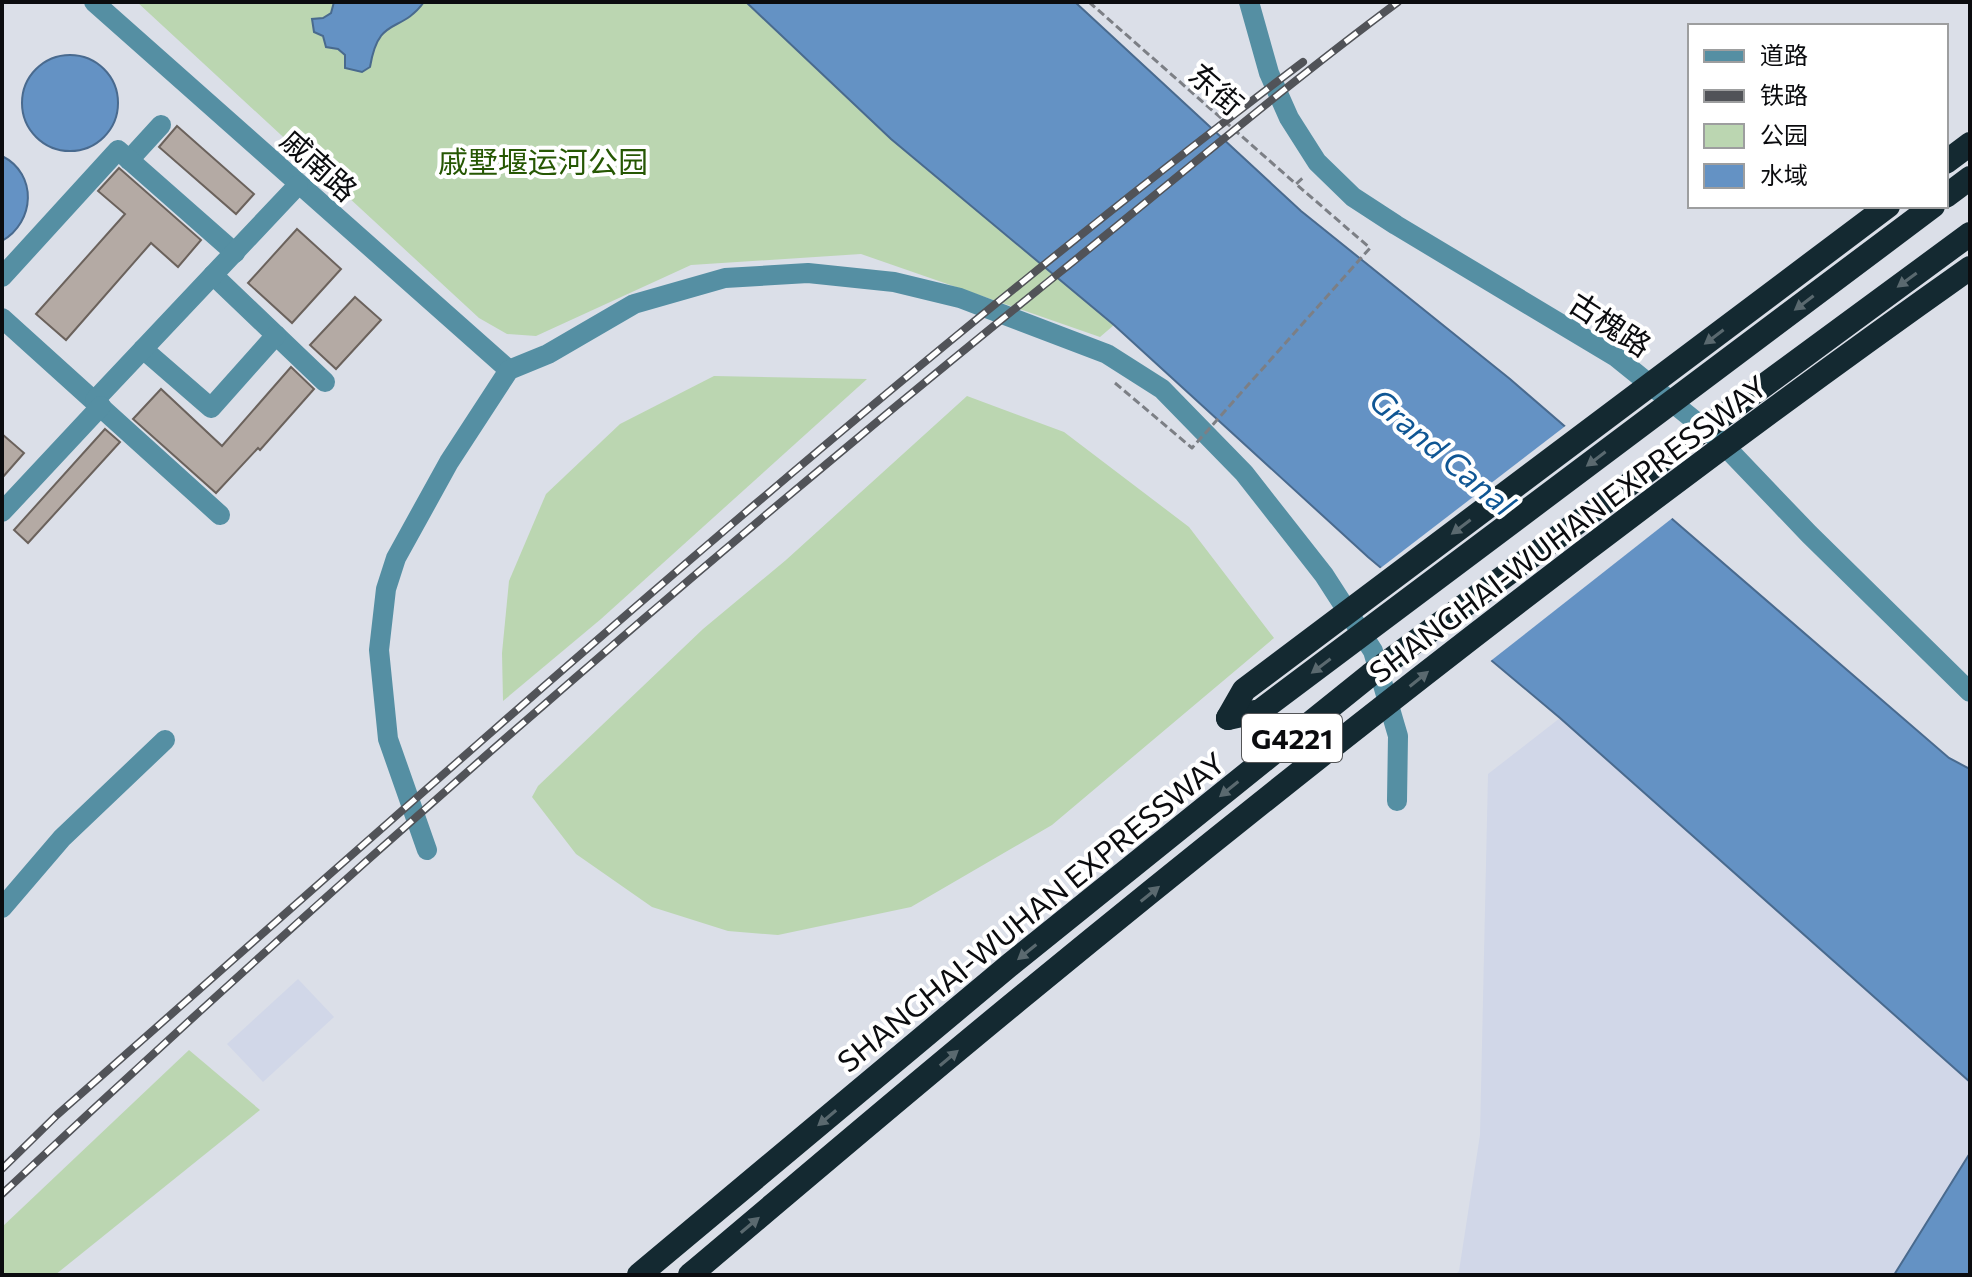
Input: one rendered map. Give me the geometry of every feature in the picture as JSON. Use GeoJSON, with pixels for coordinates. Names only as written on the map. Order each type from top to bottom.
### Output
{"type":"FeatureCollection","features":[{"type":"Feature","properties":{"kind":"highway"},"geometry":{"type":"LineString","coordinates":[[1948,160],[1970,144]]}},
{"type":"Feature","properties":{"kind":"highway"},"geometry":{"type":"LineString","coordinates":[[1948,194],[1970,178]]}},
{"type":"Feature","properties":{"kind":"highway","name":"SHANGHAI-WUHAN EXPRESSWAY"},"geometry":{"type":"LineString","coordinates":[[1885,208],[1244,690],[1228,718],[1260,711],[1930,208]]}},
{"type":"Feature","properties":{"kind":"highway","name":"SHANGHAI-WUHAN EXPRESSWAY"},"geometry":{"type":"LineString","coordinates":[[639,1275],[1011,964],[1370,675],[1970,234]]}},
{"type":"Feature","properties":{"kind":"highway","name":"SHANGHAI-WUHAN EXPRESSWAY"},"geometry":{"type":"LineString","coordinates":[[690,1275],[1029,991],[1433,669],[1686,475],[1970,268]]}},
{"type":"Feature","properties":{"kind":"street","name":"戚南路"},"geometry":{"type":"LineString","coordinates":[[94,2],[509,370]]}},
{"type":"Feature","properties":{"kind":"street","name":"古槐路"},"geometry":{"type":"LineString","coordinates":[[1249,2],[1269,73],[1289,118],[1317,162],[1353,197],[1616,357],[1720,441],[1809,534],[1970,692]]}},
{"type":"Feature","properties":{"kind":"street"},"geometry":{"type":"LineString","coordinates":[[129,160],[161,125]]}},
{"type":"Feature","properties":{"kind":"street"},"geometry":{"type":"LineString","coordinates":[[2,277],[118,150],[235,253]]}},
{"type":"Feature","properties":{"kind":"street"},"geometry":{"type":"LineString","coordinates":[[2,512],[143,349],[298,185]]}},
{"type":"Feature","properties":{"kind":"street"},"geometry":{"type":"LineString","coordinates":[[427,850],[388,739],[379,650],[386,589],[396,558],[442,475],[509,370],[548,354],[634,304],[725,278],[808,273],[894,282],[960,298],[1107,354],[1162,389],[1244,473],[1324,575],[1373,651],[1398,736],[1397,801]]}},
{"type":"Feature","properties":{"kind":"street"},"geometry":{"type":"LineString","coordinates":[[213,275],[325,382]]}},
{"type":"Feature","properties":{"kind":"street"},"geometry":{"type":"LineString","coordinates":[[2,318],[220,515]]}},
{"type":"Feature","properties":{"kind":"street"},"geometry":{"type":"LineString","coordinates":[[143,349],[211,408],[276,335]]}},
{"type":"Feature","properties":{"kind":"street"},"geometry":{"type":"LineString","coordinates":[[2,908],[62,838],[165,740]]}},
{"type":"Feature","properties":{"kind":"path","name":"东街"},"geometry":{"type":"LineString","coordinates":[[1089,2],[1370,248],[1192,448],[1115,383]]}},
{"type":"Feature","properties":{"kind":"path"},"geometry":{"type":"LineString","coordinates":[[1296,184],[1317,162]]}},
{"type":"Feature","properties":{"kind":"shaded area"},"geometry":{"type":"Polygon","coordinates":[[[1560,718],[1970,1082],[1970,1249],[1954,1275],[1455,1275],[1459,1271],[1480,1135],[1488,774],[1560,718]]]}},
{"type":"Feature","properties":{"kind":"shaded area"},"geometry":{"type":"Polygon","coordinates":[[[298,979],[334,1017],[263,1082],[227,1044],[298,979]]]}},
{"type":"Feature","properties":{"kind":"green space","name":"戚墅堰运河公园"},"geometry":{"type":"Polygon","coordinates":[[[137,2],[746,2],[891,139],[1114,325],[1100,337],[861,254],[691,265],[536,336],[507,334],[479,318],[137,2]]]}},
{"type":"Feature","properties":{"kind":"green space"},"geometry":{"type":"Polygon","coordinates":[[[714,376],[867,379],[601,619],[503,701],[502,653],[509,581],[546,494],[620,424],[714,376]]]}},
{"type":"Feature","properties":{"kind":"green space"},"geometry":{"type":"Polygon","coordinates":[[[967,396],[1064,432],[1189,527],[1274,638],[1052,825],[911,907],[778,935],[728,931],[652,907],[576,854],[532,797],[538,786],[703,629],[786,560],[967,396]]]}},
{"type":"Feature","properties":{"kind":"green space"},"geometry":{"type":"Polygon","coordinates":[[[189,1050],[260,1110],[55,1275],[2,1275],[2,1227],[189,1050]]]}},
{"type":"Feature","properties":{"kind":"water"},"geometry":{"type":"Polygon","coordinates":[[[334,2],[424,2],[407,19],[385,32],[374,50],[370,67],[362,72],[345,68],[345,55],[338,49],[326,47],[323,36],[314,32],[312,19],[331,13],[334,2]]]}},
{"type":"Feature","properties":{"kind":"water","name":"Grand Canal"},"geometry":{"type":"Polygon","coordinates":[[[746,2],[1075,2],[1301,211],[1510,379],[1949,758],[1970,769],[1970,1082],[1560,718],[1368,557],[1114,325],[891,139],[746,2]]]}},
{"type":"Feature","properties":{"kind":"water"},"geometry":{"type":"Polygon","coordinates":[[[70,55],[88,59],[104,69],[114,85],[118,103],[114,121],[104,137],[88,147],[70,151],[52,147],[36,137],[26,121],[22,103],[26,85],[36,69],[52,59],[70,55]]]}},
{"type":"Feature","properties":{"kind":"water"},"geometry":{"type":"Polygon","coordinates":[[[2,156],[22,174],[28,198],[21,222],[2,241],[2,156]]]}},
{"type":"Feature","properties":{"kind":"water"},"geometry":{"type":"Polygon","coordinates":[[[1970,1153],[1970,1275],[1894,1275],[1970,1153]]]}},
{"type":"Feature","properties":{"kind":"pier"},"geometry":{"type":"Polygon","coordinates":[[[1568,424],[1675,516],[1488,663],[1378,570],[1568,424]]]}},
{"type":"Feature","properties":{"kind":"building"},"geometry":{"type":"Polygon","coordinates":[[[177,126],[254,194],[236,214],[159,147],[177,126]]]}},
{"type":"Feature","properties":{"kind":"building"},"geometry":{"type":"Polygon","coordinates":[[[119,168],[201,240],[178,267],[151,243],[66,340],[36,314],[125,214],[98,191],[119,168]]]}},
{"type":"Feature","properties":{"kind":"building"},"geometry":{"type":"Polygon","coordinates":[[[297,229],[341,269],[292,323],[248,283],[297,229]]]}},
{"type":"Feature","properties":{"kind":"building"},"geometry":{"type":"Polygon","coordinates":[[[355,297],[381,320],[336,369],[310,345],[355,297]]]}},
{"type":"Feature","properties":{"kind":"building"},"geometry":{"type":"Polygon","coordinates":[[[291,367],[314,389],[260,450],[258,448],[216,493],[133,419],[161,389],[222,446],[291,367]]]}},
{"type":"Feature","properties":{"kind":"building"},"geometry":{"type":"Polygon","coordinates":[[[105,429],[120,442],[28,543],[14,530],[105,429]]]}},
{"type":"Feature","properties":{"kind":"building"},"geometry":{"type":"Polygon","coordinates":[[[2,434],[24,453],[2,478],[2,434]]]}},
{"type":"Feature","properties":{"kind":"railway"},"geometry":{"type":"LineString","coordinates":[[2,1194],[260,957],[655,609],[923,384],[1398,2]]}},
{"type":"Feature","properties":{"kind":"railway"},"geometry":{"type":"LineString","coordinates":[[2,1169],[57,1115],[670,577],[983,314],[1303,62]]}}]}
